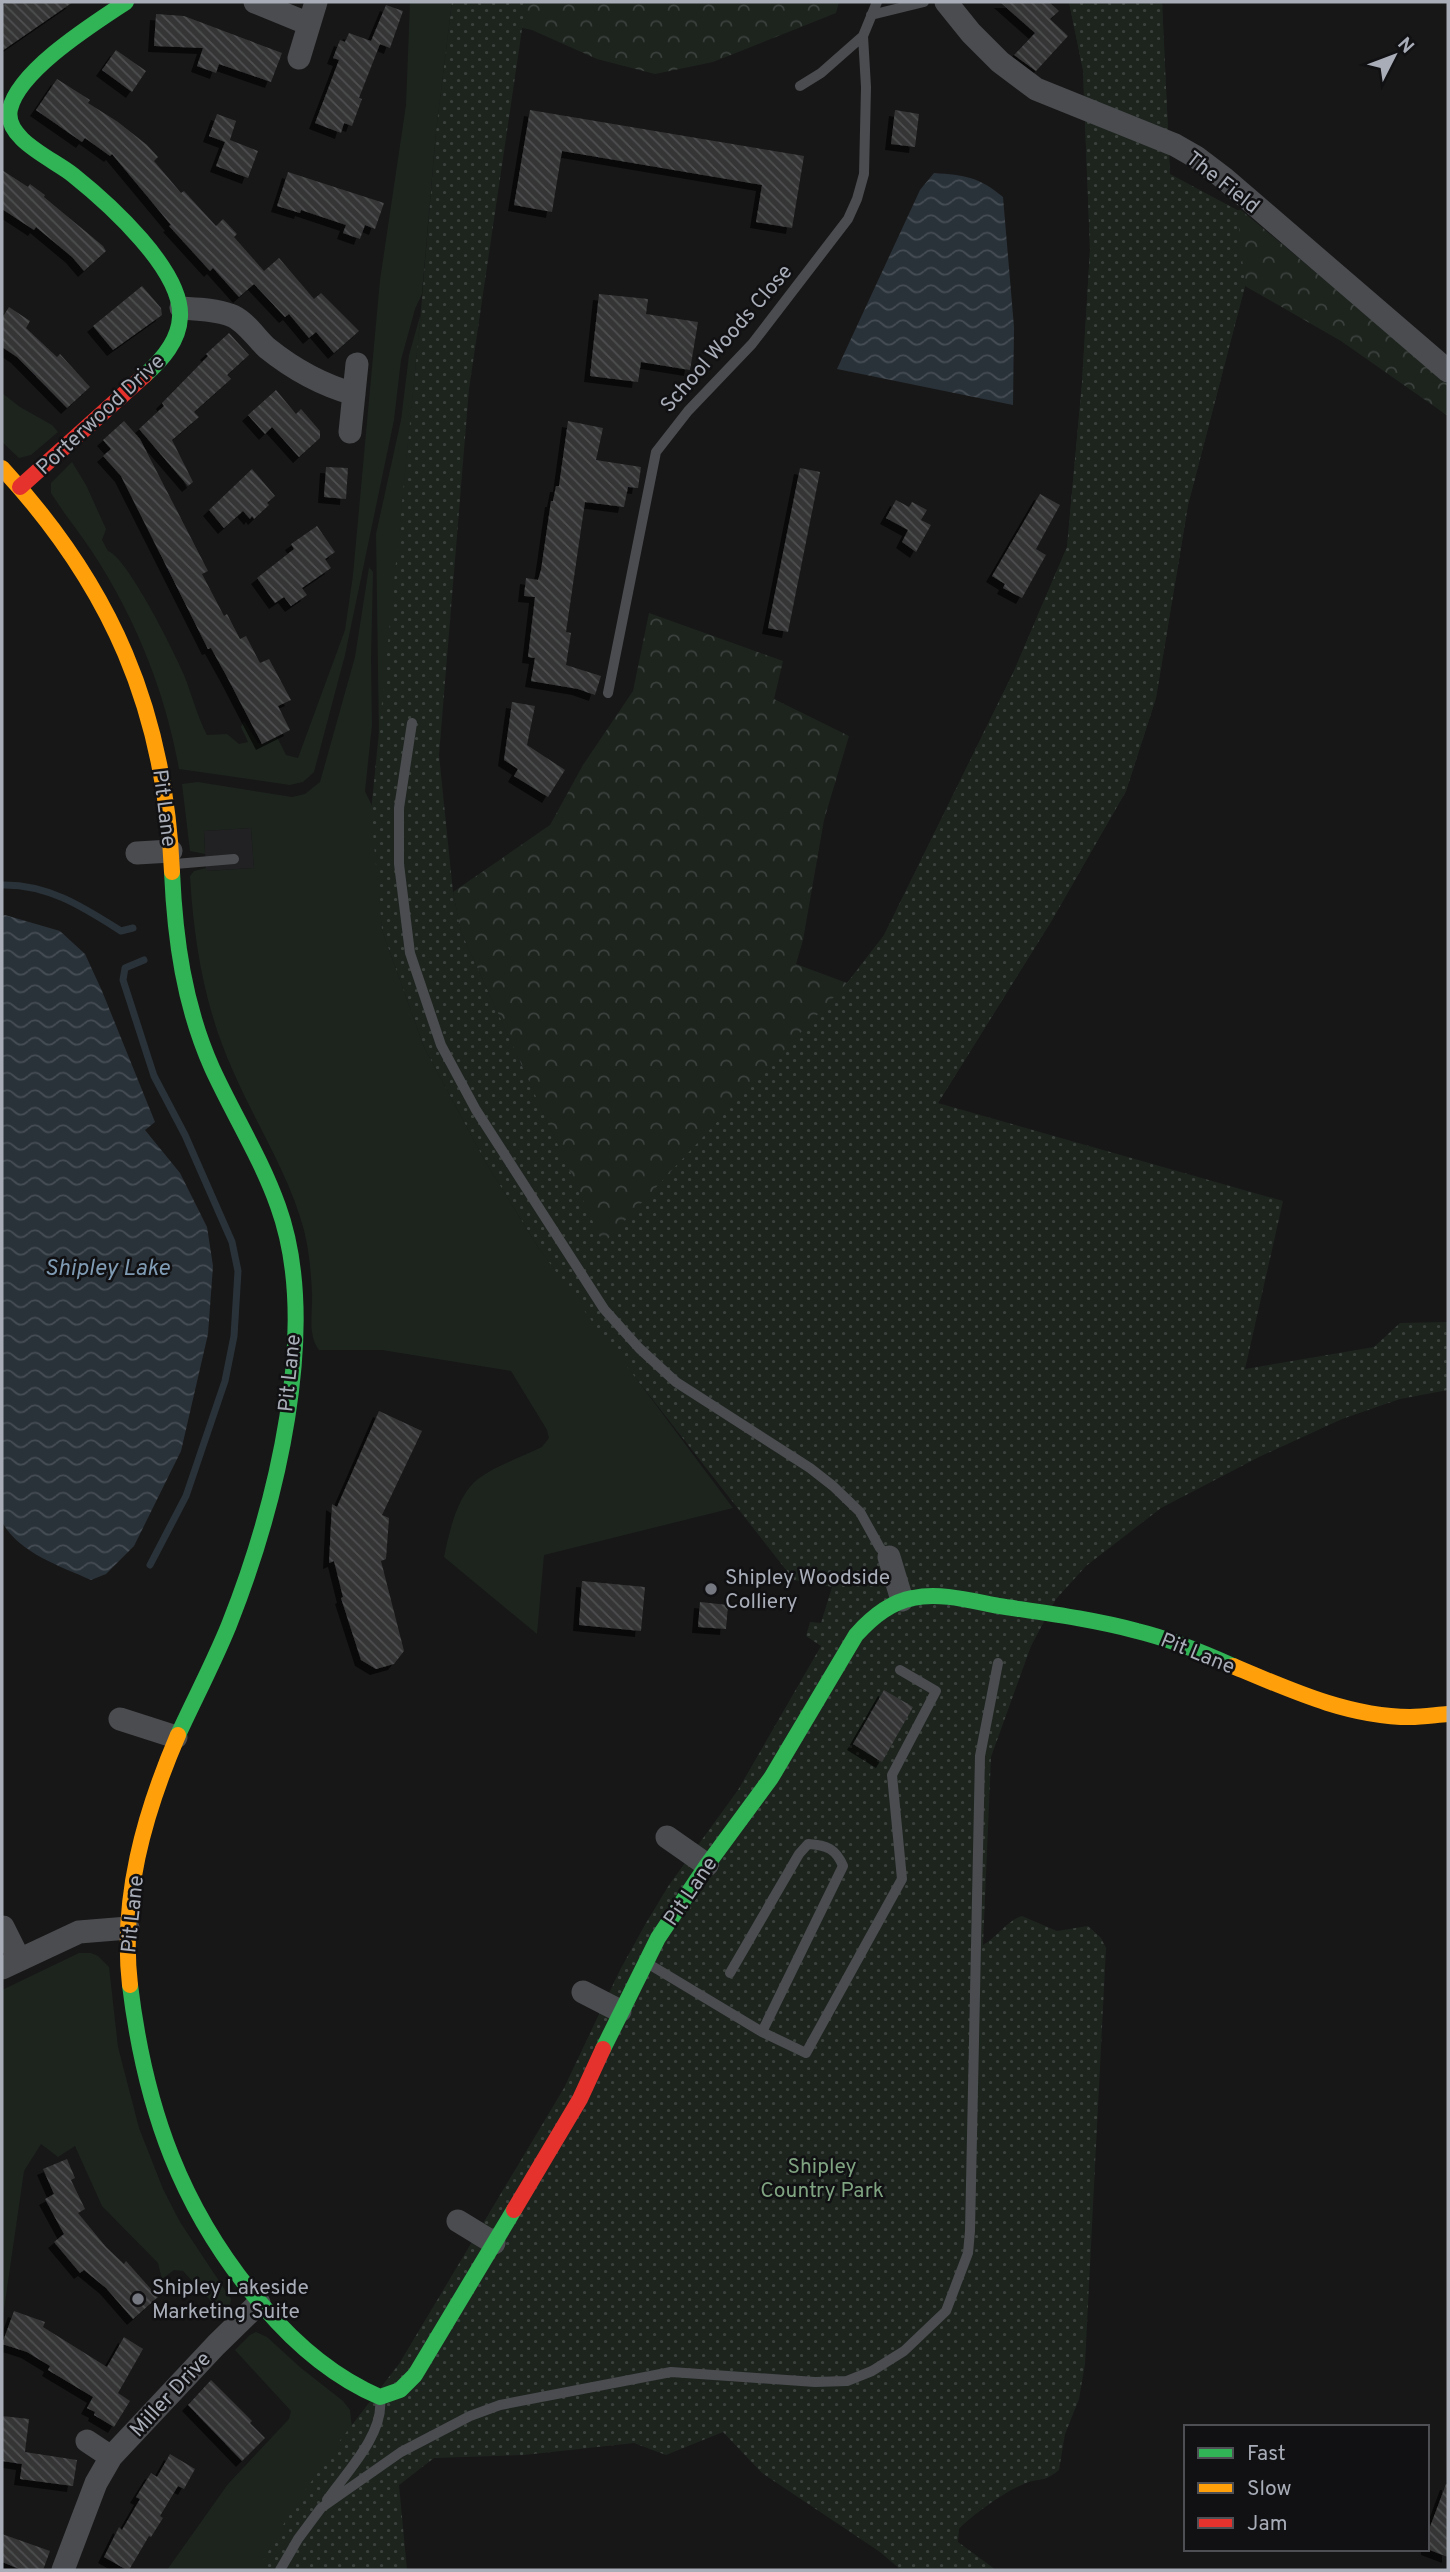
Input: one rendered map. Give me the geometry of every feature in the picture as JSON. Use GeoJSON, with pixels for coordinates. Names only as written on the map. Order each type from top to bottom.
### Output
{"type":"FeatureCollection","features":[{"type":"Feature","properties":{"kind":"street"},"geometry":{"type":"LineString","coordinates":[[127,2],[34,71],[13,100],[9,111],[10,121],[19,137],[85,183],[120,219],[171,281],[181,308],[231,315],[278,356],[311,378],[329,387],[354,394]]}},
{"type":"Feature","properties":{"kind":"street"},"geometry":{"type":"LineString","coordinates":[[255,2],[309,24]]}},
{"type":"Feature","properties":{"kind":"street"},"geometry":{"type":"LineString","coordinates":[[299,58],[316,2]]}},
{"type":"Feature","properties":{"kind":"street","name":"The Field"},"geometry":{"type":"LineString","coordinates":[[946,2],[971,33],[1000,62],[1036,89],[1175,145],[1196,157],[1448,371]]}},
{"type":"Feature","properties":{"kind":"street","name":"Porterwood Drive"},"geometry":{"type":"LineString","coordinates":[[20,487],[165,355],[177,335],[181,308]]}},
{"type":"Feature","properties":{"kind":"street"},"geometry":{"type":"LineString","coordinates":[[350,432],[357,364]]}},
{"type":"Feature","properties":{"kind":"street","name":"Pit Lane"},"geometry":{"type":"LineString","coordinates":[[2,468],[51,524],[84,571],[129,658],[142,692],[158,754],[172,857],[176,934],[197,1029],[212,1069],[276,1200],[290,1251],[295,1301],[292,1373],[262,1525],[230,1623],[195,1702],[176,1737],[145,1828],[128,1928],[128,1976],[137,2049],[146,2091],[176,2172],[215,2242],[259,2303],[317,2359],[355,2386],[380,2397],[400,2390],[415,2375],[580,2099],[645,1962],[706,1865],[771,1778],[856,1635],[874,1616],[902,1600],[919,1596],[941,1597],[1108,1625],[1163,1639],[1266,1681],[1341,1706],[1397,1718],[1448,1714]]}},
{"type":"Feature","properties":{"kind":"street"},"geometry":{"type":"LineString","coordinates":[[137,853],[172,857]]}},
{"type":"Feature","properties":{"kind":"street"},"geometry":{"type":"LineString","coordinates":[[889,1557],[902,1600]]}},
{"type":"Feature","properties":{"kind":"street"},"geometry":{"type":"LineString","coordinates":[[120,1718],[176,1737]]}},
{"type":"Feature","properties":{"kind":"street"},"geometry":{"type":"LineString","coordinates":[[667,1837],[706,1865]]}},
{"type":"Feature","properties":{"kind":"street"},"geometry":{"type":"LineString","coordinates":[[3,1927],[10,1964],[79,1932],[128,1928]]}},
{"type":"Feature","properties":{"kind":"street"},"geometry":{"type":"LineString","coordinates":[[583,1992],[620,2011]]}},
{"type":"Feature","properties":{"kind":"street"},"geometry":{"type":"LineString","coordinates":[[458,2221],[494,2243]]}},
{"type":"Feature","properties":{"kind":"street","name":"Miller Drive"},"geometry":{"type":"LineString","coordinates":[[63,2570],[96,2483],[111,2457],[259,2303]]}},
{"type":"Feature","properties":{"kind":"street"},"geometry":{"type":"LineString","coordinates":[[87,2441],[111,2457]]}},
{"type":"Feature","properties":{"kind":"lane","name":"School Woods Close"},"geometry":{"type":"LineString","coordinates":[[608,694],[656,452],[688,411],[752,344],[848,219],[857,200],[864,174],[866,87],[863,36],[877,2]]}},
{"type":"Feature","properties":{"kind":"lane"},"geometry":{"type":"LineString","coordinates":[[871,15],[924,2]]}},
{"type":"Feature","properties":{"kind":"lane"},"geometry":{"type":"LineString","coordinates":[[800,86],[821,73],[863,36]]}},
{"type":"Feature","properties":{"kind":"lane"},"geometry":{"type":"LineString","coordinates":[[412,723],[399,808],[399,864],[406,930],[410,953],[441,1045],[476,1110],[604,1309],[639,1348],[676,1382],[810,1468],[833,1486],[860,1512],[880,1548],[889,1557]]}},
{"type":"Feature","properties":{"kind":"lane"},"geometry":{"type":"LineString","coordinates":[[172,857],[234,859]]}},
{"type":"Feature","properties":{"kind":"lane"},"geometry":{"type":"LineString","coordinates":[[321,2508],[401,2452],[470,2416],[499,2405],[671,2372],[815,2382],[847,2381],[872,2371],[904,2351],[946,2311],[968,2253],[970,2231],[980,1756],[998,1663]]}},
{"type":"Feature","properties":{"kind":"lane"},"geometry":{"type":"LineString","coordinates":[[645,1962],[762,2032],[806,2053],[902,1879],[892,1775],[936,1691],[900,1671]]}},
{"type":"Feature","properties":{"kind":"lane"},"geometry":{"type":"LineString","coordinates":[[730,1973],[799,1854],[808,1844],[825,1845],[838,1854],[843,1867],[762,2032]]}},
{"type":"Feature","properties":{"kind":"lane"},"geometry":{"type":"LineString","coordinates":[[281,2570],[299,2539],[376,2428],[381,2413],[380,2397]]}},
{"type":"Feature","properties":{"kind":"shaded area"},"geometry":{"type":"Polygon","coordinates":[[[251,828],[254,868],[206,871],[204,831],[251,828]]]}},
{"type":"Feature","properties":{"kind":"green space"},"geometry":{"type":"Polygon","coordinates":[[[410,2],[452,2],[436,132],[422,294],[415,309],[401,360],[394,420],[345,655],[314,772],[303,782],[290,785],[179,769],[167,715],[139,637],[100,564],[51,493],[51,483],[72,462],[106,529],[102,540],[108,551],[127,570],[161,628],[184,675],[207,735],[227,734],[239,744],[248,742],[241,727],[244,721],[258,743],[263,744],[277,737],[286,755],[298,758],[345,630],[353,575],[380,280],[406,105],[410,2]]]}},
{"type":"Feature","properties":{"kind":"green space","name":"Shipley Country Park"},"geometry":{"type":"Polygon","coordinates":[[[452,2],[526,2],[469,389],[439,755],[453,892],[461,932],[603,1244],[847,983],[884,936],[1014,671],[1067,547],[1082,383],[1090,250],[1083,70],[1069,2],[1162,2],[1170,174],[1237,210],[1245,286],[1188,505],[1156,698],[1126,791],[1052,920],[938,1103],[1283,1201],[1245,1369],[1374,1347],[1400,1323],[1448,1322],[1448,1390],[1400,1399],[1342,1419],[1261,1456],[1161,1508],[1086,1566],[1056,1599],[1031,1646],[991,1757],[983,1945],[1022,1916],[1057,1931],[1088,1926],[1101,1938],[1106,1948],[1085,2364],[1079,2399],[1065,2434],[1059,2470],[1048,2478],[1011,2490],[959,2529],[958,2542],[996,2570],[901,2570],[880,2552],[762,2473],[723,2432],[666,2455],[634,2443],[524,2455],[434,2458],[399,2485],[407,2570],[258,2570],[291,2511],[338,2443],[399,2364],[564,2088],[620,1970],[646,1923],[669,1885],[738,1790],[821,1646],[806,1636],[810,1622],[821,1623],[832,1587],[794,1580],[602,1335],[538,1247],[485,1161],[424,1047],[382,930],[371,812],[420,322],[436,132],[452,2]]]}},
{"type":"Feature","properties":{"kind":"green space"},"geometry":{"type":"Polygon","coordinates":[[[502,2],[839,2],[836,13],[713,62],[655,74],[597,59],[532,30],[500,23],[502,2]]]}},
{"type":"Feature","properties":{"kind":"green space"},"geometry":{"type":"Polygon","coordinates":[[[1069,2],[1162,2],[1170,175],[1241,210],[1448,382],[1448,416],[1341,341],[1245,286],[1188,505],[1156,698],[1126,791],[1052,920],[938,1103],[603,1245],[461,932],[453,892],[550,825],[583,765],[633,691],[649,613],[783,661],[774,699],[849,736],[824,820],[803,940],[796,964],[847,983],[884,935],[1014,671],[1067,547],[1082,383],[1090,250],[1083,70],[1069,2]]]}},
{"type":"Feature","properties":{"kind":"green space"},"geometry":{"type":"Polygon","coordinates":[[[420,316],[379,740],[376,534],[401,420],[409,355],[420,316]]]}},
{"type":"Feature","properties":{"kind":"green space"},"geometry":{"type":"Polygon","coordinates":[[[2,393],[52,425],[58,432],[31,455],[19,458],[2,442],[2,393]]]}},
{"type":"Feature","properties":{"kind":"green space"},"geometry":{"type":"Polygon","coordinates":[[[369,567],[373,572],[372,725],[365,791],[372,806],[382,930],[424,1047],[485,1161],[538,1247],[733,1508],[544,1555],[537,1634],[444,1557],[459,1504],[471,1486],[493,1470],[542,1447],[549,1438],[547,1430],[511,1371],[382,1350],[319,1350],[313,1337],[311,1277],[298,1209],[243,1093],[215,1025],[194,927],[190,876],[194,871],[206,868],[207,871],[254,868],[251,828],[204,831],[205,854],[190,851],[182,784],[198,782],[292,797],[305,794],[320,782],[355,657],[369,567]]]}},
{"type":"Feature","properties":{"kind":"green space"},"geometry":{"type":"Polygon","coordinates":[[[79,1953],[98,1956],[109,1967],[118,2047],[139,2128],[163,2189],[180,2222],[231,2299],[224,2315],[183,2271],[174,2270],[162,2279],[158,2263],[102,2206],[75,2146],[58,2157],[41,2144],[24,2171],[2,2323],[2,1990],[79,1953]]]}},
{"type":"Feature","properties":{"kind":"green space"},"geometry":{"type":"Polygon","coordinates":[[[256,2332],[267,2337],[343,2401],[350,2410],[352,2427],[260,2570],[167,2570],[228,2484],[289,2419],[291,2411],[235,2350],[256,2332]]]}},
{"type":"Feature","properties":{"kind":"water"},"geometry":{"type":"Polygon","coordinates":[[[934,173],[971,178],[1003,197],[1014,327],[1013,405],[837,369],[920,190],[934,173]]]}},
{"type":"Feature","properties":{"kind":"water","name":"Shipley Lake"},"geometry":{"type":"Polygon","coordinates":[[[2,916],[60,931],[85,954],[155,1122],[145,1130],[180,1173],[207,1227],[213,1266],[208,1334],[181,1451],[134,1546],[106,1574],[91,1580],[29,1550],[9,1533],[2,1522],[2,916]]]}},
{"type":"Feature","properties":{"kind":"building"},"geometry":{"type":"Polygon","coordinates":[[[8,2],[73,2],[2,51],[2,6],[8,2]]]}},
{"type":"Feature","properties":{"kind":"building"},"geometry":{"type":"Polygon","coordinates":[[[1000,2],[1049,2],[1059,11],[1050,19],[1068,36],[1036,71],[1014,55],[1035,33],[1000,2]]]}},
{"type":"Feature","properties":{"kind":"building"},"geometry":{"type":"Polygon","coordinates":[[[386,5],[403,11],[390,48],[380,44],[359,98],[362,99],[352,126],[344,123],[341,133],[315,123],[339,60],[333,58],[340,40],[345,42],[349,33],[371,41],[386,5]]]}},
{"type":"Feature","properties":{"kind":"building"},"geometry":{"type":"Polygon","coordinates":[[[156,14],[184,16],[282,53],[271,82],[219,64],[216,73],[197,66],[203,48],[154,46],[156,14]]]}},
{"type":"Feature","properties":{"kind":"building"},"geometry":{"type":"Polygon","coordinates":[[[116,50],[146,71],[132,92],[102,70],[116,50]]]}},
{"type":"Feature","properties":{"kind":"building"},"geometry":{"type":"Polygon","coordinates":[[[57,79],[90,100],[88,103],[147,145],[158,157],[154,161],[181,193],[184,191],[216,226],[223,219],[237,234],[234,237],[264,271],[279,258],[314,299],[321,293],[359,331],[334,353],[316,332],[309,338],[289,314],[285,317],[254,284],[239,297],[213,268],[210,271],[169,226],[171,225],[112,154],[110,156],[85,138],[82,142],[36,110],[57,79]]]}},
{"type":"Feature","properties":{"kind":"building"},"geometry":{"type":"Polygon","coordinates":[[[530,110],[804,156],[792,228],[756,222],[762,185],[562,151],[552,212],[514,205],[530,110]]]}},
{"type":"Feature","properties":{"kind":"building"},"geometry":{"type":"Polygon","coordinates":[[[895,110],[919,114],[915,147],[891,144],[895,110]]]}},
{"type":"Feature","properties":{"kind":"building"},"geometry":{"type":"Polygon","coordinates":[[[217,114],[236,121],[230,140],[258,151],[248,178],[216,166],[225,142],[209,136],[217,114]]]}},
{"type":"Feature","properties":{"kind":"building"},"geometry":{"type":"Polygon","coordinates":[[[2,170],[45,195],[44,197],[106,251],[84,271],[72,257],[36,227],[34,230],[2,209],[2,170]]]}},
{"type":"Feature","properties":{"kind":"building"},"geometry":{"type":"Polygon","coordinates":[[[288,172],[384,203],[375,229],[365,225],[360,239],[343,233],[346,225],[301,210],[300,213],[277,206],[288,172]]]}},
{"type":"Feature","properties":{"kind":"building"},"geometry":{"type":"Polygon","coordinates":[[[142,286],[161,308],[162,315],[113,350],[93,326],[142,286]]]}},
{"type":"Feature","properties":{"kind":"building"},"geometry":{"type":"Polygon","coordinates":[[[599,294],[648,299],[646,314],[698,322],[690,370],[641,362],[638,382],[590,376],[599,294]]]}},
{"type":"Feature","properties":{"kind":"building"},"geometry":{"type":"Polygon","coordinates":[[[9,307],[30,321],[26,328],[57,357],[60,354],[90,387],[67,408],[17,357],[2,347],[2,318],[9,307]]]}},
{"type":"Feature","properties":{"kind":"building"},"geometry":{"type":"Polygon","coordinates":[[[229,333],[249,355],[227,375],[231,379],[194,412],[199,417],[172,440],[193,482],[188,486],[139,429],[164,406],[162,403],[229,333]]]}},
{"type":"Feature","properties":{"kind":"building"},"geometry":{"type":"Polygon","coordinates":[[[276,390],[296,414],[301,409],[320,431],[320,438],[299,457],[272,427],[265,434],[248,415],[276,390]]]}},
{"type":"Feature","properties":{"kind":"building"},"geometry":{"type":"Polygon","coordinates":[[[124,421],[140,439],[208,571],[202,574],[224,616],[227,614],[240,639],[246,636],[260,663],[269,659],[291,700],[278,706],[290,730],[262,744],[211,648],[208,649],[121,476],[103,456],[111,449],[103,440],[124,421]]]}},
{"type":"Feature","properties":{"kind":"building"},"geometry":{"type":"Polygon","coordinates":[[[568,421],[603,428],[596,460],[641,467],[638,488],[628,487],[624,507],[585,502],[566,632],[571,633],[566,665],[601,676],[595,695],[578,689],[531,681],[535,658],[528,657],[535,597],[524,596],[526,578],[538,580],[541,570],[551,501],[556,486],[559,486],[568,421]]]}},
{"type":"Feature","properties":{"kind":"building"},"geometry":{"type":"Polygon","coordinates":[[[326,467],[348,468],[346,499],[324,497],[326,467]]]}},
{"type":"Feature","properties":{"kind":"building"},"geometry":{"type":"Polygon","coordinates":[[[800,468],[820,472],[788,632],[768,628],[800,468]]]}},
{"type":"Feature","properties":{"kind":"building"},"geometry":{"type":"Polygon","coordinates":[[[252,469],[275,496],[254,519],[252,516],[250,519],[243,511],[224,528],[209,510],[252,469]]]}},
{"type":"Feature","properties":{"kind":"building"},"geometry":{"type":"Polygon","coordinates":[[[1040,494],[1060,505],[1036,549],[1046,555],[1022,598],[1003,588],[1005,584],[992,576],[1040,494]]]}},
{"type":"Feature","properties":{"kind":"building"},"geometry":{"type":"Polygon","coordinates":[[[896,500],[909,507],[912,502],[927,510],[921,520],[931,525],[916,552],[902,542],[908,530],[886,518],[896,500]]]}},
{"type":"Feature","properties":{"kind":"building"},"geometry":{"type":"Polygon","coordinates":[[[317,526],[335,552],[325,559],[331,568],[302,588],[307,595],[291,606],[284,597],[275,603],[257,578],[294,549],[291,544],[317,526]]]}},
{"type":"Feature","properties":{"kind":"building"},"geometry":{"type":"Polygon","coordinates":[[[512,702],[535,706],[527,745],[565,770],[548,797],[514,776],[518,769],[504,760],[512,702]]]}},
{"type":"Feature","properties":{"kind":"building"},"geometry":{"type":"Polygon","coordinates":[[[379,1411],[422,1431],[382,1515],[389,1518],[386,1559],[381,1561],[404,1651],[394,1664],[376,1669],[361,1660],[341,1598],[343,1597],[334,1561],[329,1563],[332,1504],[337,1507],[379,1411]]]}},
{"type":"Feature","properties":{"kind":"building"},"geometry":{"type":"Polygon","coordinates":[[[582,1581],[645,1587],[641,1631],[579,1625],[582,1581]]]}},
{"type":"Feature","properties":{"kind":"building"},"geometry":{"type":"Polygon","coordinates":[[[700,1602],[728,1605],[726,1629],[698,1627],[700,1602]]]}},
{"type":"Feature","properties":{"kind":"building"},"geometry":{"type":"Polygon","coordinates":[[[884,1690],[913,1707],[882,1762],[853,1744],[884,1690]]]}},
{"type":"Feature","properties":{"kind":"building"},"geometry":{"type":"Polygon","coordinates":[[[67,2159],[75,2178],[71,2180],[85,2209],[78,2213],[106,2247],[124,2264],[126,2261],[158,2297],[133,2319],[106,2288],[84,2270],[80,2273],[54,2242],[64,2234],[45,2199],[54,2194],[43,2169],[67,2159]]]}},
{"type":"Feature","properties":{"kind":"building"},"geometry":{"type":"Polygon","coordinates":[[[14,2311],[45,2322],[43,2327],[107,2367],[124,2337],[143,2349],[118,2393],[130,2401],[114,2427],[87,2408],[93,2397],[48,2370],[50,2366],[27,2352],[2,2344],[14,2311]]]}},
{"type":"Feature","properties":{"kind":"building"},"geometry":{"type":"Polygon","coordinates":[[[211,2380],[265,2438],[242,2461],[188,2405],[211,2380]]]}},
{"type":"Feature","properties":{"kind":"building"},"geometry":{"type":"Polygon","coordinates":[[[2,2416],[29,2419],[25,2452],[77,2460],[73,2486],[20,2479],[22,2464],[2,2461],[2,2416]]]}},
{"type":"Feature","properties":{"kind":"building"},"geometry":{"type":"Polygon","coordinates":[[[170,2454],[195,2469],[184,2489],[178,2486],[160,2516],[163,2518],[127,2570],[104,2557],[119,2527],[122,2530],[140,2499],[136,2497],[151,2473],[157,2477],[170,2454]]]}},
{"type":"Feature","properties":{"kind":"building"},"geometry":{"type":"Polygon","coordinates":[[[1448,2484],[1448,2557],[1429,2550],[1429,2530],[1448,2484]]]}},
{"type":"Feature","properties":{"kind":"building"},"geometry":{"type":"Polygon","coordinates":[[[2,2534],[50,2551],[43,2570],[22,2570],[2,2562],[2,2534]]]}},
{"type":"Feature","properties":{"kind":"waterway"},"geometry":{"type":"LineString","coordinates":[[2,885],[35,888],[79,906],[121,931],[133,928]]}},
{"type":"Feature","properties":{"kind":"waterway"},"geometry":{"type":"LineString","coordinates":[[144,960],[125,968],[123,980],[154,1076],[185,1135],[232,1242],[238,1271],[234,1336],[225,1381],[186,1496],[150,1565]]}},
{"type":"Feature","properties":{"kind":"traffic: fast"},"geometry":{"type":"LineString","coordinates":[[126,2],[77,35],[27,79],[16,94],[10,109],[10,120],[14,130],[32,148],[73,175],[105,202],[141,239],[169,279],[178,299],[179,326],[169,349],[145,375]]}},
{"type":"Feature","properties":{"kind":"traffic: fast"},"geometry":{"type":"LineString","coordinates":[[172,872],[179,947],[194,1020],[212,1068],[278,1206],[290,1254],[295,1306],[294,1361],[287,1417],[262,1528],[229,1625],[178,1735]]}},
{"type":"Feature","properties":{"kind":"traffic: fast"},"geometry":{"type":"LineString","coordinates":[[603,2049],[658,1938],[771,1778],[856,1635],[875,1616],[889,1607],[923,1596],[945,1597],[1068,1617],[1162,1638],[1233,1666]]}},
{"type":"Feature","properties":{"kind":"traffic: fast"},"geometry":{"type":"LineString","coordinates":[[130,1985],[146,2074],[157,2116],[189,2195],[234,2270],[263,2306],[302,2347],[347,2380],[380,2397],[400,2390],[415,2375],[514,2210]]}},
{"type":"Feature","properties":{"kind":"traffic: slow"},"geometry":{"type":"LineString","coordinates":[[2,468],[74,558],[102,605],[125,653],[144,704],[158,757],[167,813],[172,872]]}},
{"type":"Feature","properties":{"kind":"traffic: slow"},"geometry":{"type":"LineString","coordinates":[[1233,1666],[1341,1707],[1387,1716],[1448,1714]]}},
{"type":"Feature","properties":{"kind":"traffic: slow"},"geometry":{"type":"LineString","coordinates":[[130,1985],[128,1921],[138,1857],[155,1795],[178,1735]]}},
{"type":"Feature","properties":{"kind":"traffic: jam"},"geometry":{"type":"LineString","coordinates":[[20,487],[145,375]]}},
{"type":"Feature","properties":{"kind":"traffic: jam"},"geometry":{"type":"LineString","coordinates":[[514,2210],[580,2099],[603,2049]]}},
{"type":"Feature","properties":{"kind":"place","name":"Shipley Woodside Colliery"},"geometry":{"type":"Point","coordinates":[711,1589]}},
{"type":"Feature","properties":{"kind":"place","name":"Shipley Lakeside Marketing Suite"},"geometry":{"type":"Point","coordinates":[138,2299]}}]}
